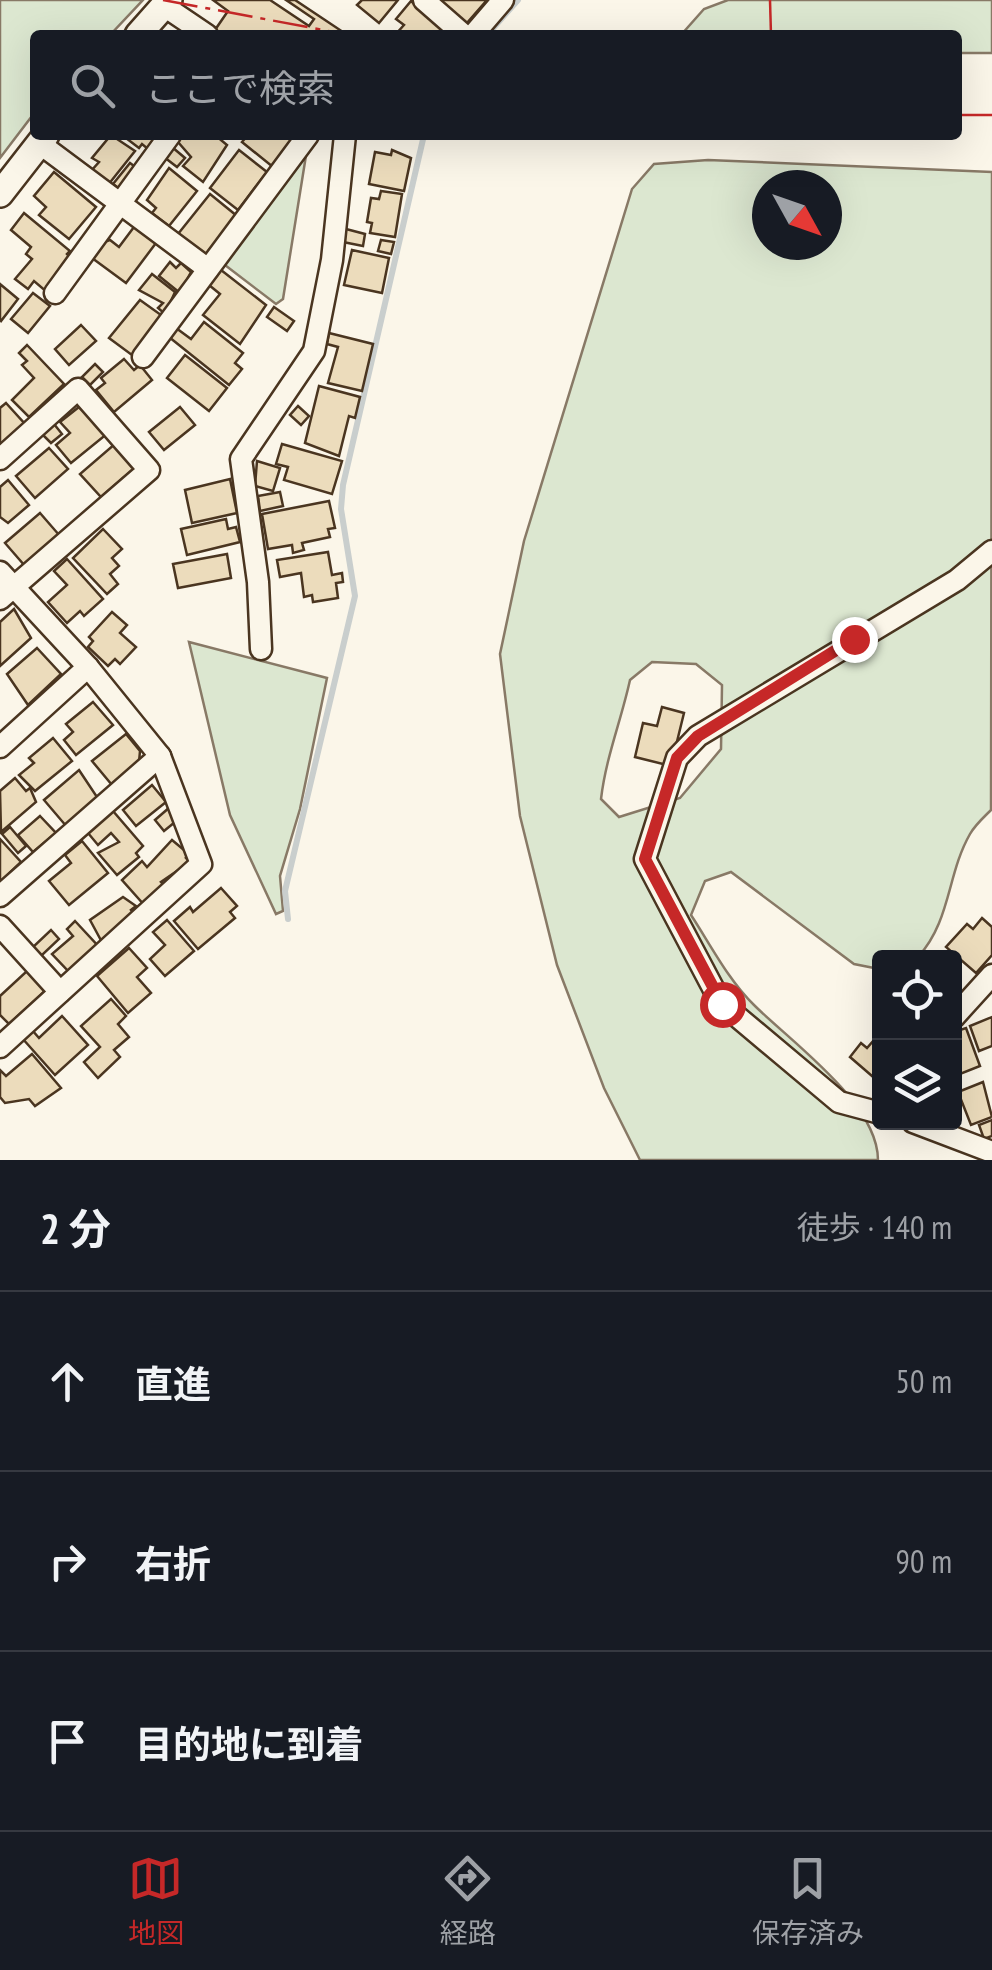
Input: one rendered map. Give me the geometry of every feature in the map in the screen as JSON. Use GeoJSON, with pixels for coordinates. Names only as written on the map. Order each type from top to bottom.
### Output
{"type":"FeatureCollection","features":[{"type":"Feature","properties":{"kind":"street"},"geometry":{"type":"LineString","coordinates":[[424,0],[458,30]]}},
{"type":"Feature","properties":{"kind":"street"},"geometry":{"type":"LineString","coordinates":[[477,30],[503,0]]}},
{"type":"Feature","properties":{"kind":"street"},"geometry":{"type":"LineString","coordinates":[[143,30],[167,3],[201,30]]}},
{"type":"Feature","properties":{"kind":"street"},"geometry":{"type":"LineString","coordinates":[[0,194],[42,140]]}},
{"type":"Feature","properties":{"kind":"street"},"geometry":{"type":"LineString","coordinates":[[44,140],[120,204],[208,269]]}},
{"type":"Feature","properties":{"kind":"street"},"geometry":{"type":"LineString","coordinates":[[56,294],[166,140]]}},
{"type":"Feature","properties":{"kind":"street"},"geometry":{"type":"LineString","coordinates":[[144,356],[304,140]]}},
{"type":"Feature","properties":{"kind":"street"},"geometry":{"type":"LineString","coordinates":[[260,648],[258,582],[241,459],[314,350],[332,260],[344,140]]}},
{"type":"Feature","properties":{"kind":"street"},"geometry":{"type":"LineString","coordinates":[[0,459],[78,389],[149,470],[4,586],[88,668],[160,756],[202,864],[0,1047]]}},
{"type":"Feature","properties":{"kind":"street"},"geometry":{"type":"LineString","coordinates":[[872,1111],[839,1102],[722,1004],[645,859],[677,758],[698,736],[957,580],[992,551]]}},
{"type":"Feature","properties":{"kind":"street"},"geometry":{"type":"LineString","coordinates":[[0,747],[88,668]]}},
{"type":"Feature","properties":{"kind":"street"},"geometry":{"type":"LineString","coordinates":[[0,896],[160,756]]}},
{"type":"Feature","properties":{"kind":"street"},"geometry":{"type":"LineString","coordinates":[[0,926],[60,992]]}},
{"type":"Feature","properties":{"kind":"street"},"geometry":{"type":"LineString","coordinates":[[962,1008],[992,974]]}},
{"type":"Feature","properties":{"kind":"street"},"geometry":{"type":"LineString","coordinates":[[950,1130],[992,1152]]}},
{"type":"Feature","properties":{"kind":"green space"},"geometry":{"type":"Polygon","coordinates":[[[0,0],[143,0],[115,30],[30,30],[30,119],[0,158],[0,0]]]}},
{"type":"Feature","properties":{"kind":"green space"},"geometry":{"type":"Polygon","coordinates":[[[728,0],[992,0],[992,53],[962,53],[962,30],[685,30],[704,9],[728,0]]]}},
{"type":"Feature","properties":{"kind":"green space"},"geometry":{"type":"Polygon","coordinates":[[[308,143],[283,299],[276,304],[221,262],[308,143]]]}},
{"type":"Feature","properties":{"kind":"green space"},"geometry":{"type":"Polygon","coordinates":[[[708,160],[992,172],[991,810],[970,834],[937,928],[924,950],[872,950],[872,968],[854,964],[731,872],[705,881],[691,915],[745,995],[849,1096],[874,1138],[878,1160],[640,1160],[604,1088],[557,965],[520,816],[500,654],[524,541],[632,189],[654,164],[708,160]],[[652,662],[630,680],[601,799],[619,817],[680,798],[721,749],[722,685],[696,664],[652,662]]]}},
{"type":"Feature","properties":{"kind":"green space"},"geometry":{"type":"Polygon","coordinates":[[[189,642],[327,678],[300,809],[280,876],[283,911],[276,914],[230,815],[189,642]]]}},
{"type":"Feature","properties":{"kind":"building"},"geometry":{"type":"Polygon","coordinates":[[[213,0],[270,0],[309,26],[314,19],[286,0],[295,0],[340,30],[215,30],[228,11],[213,0]]]}},
{"type":"Feature","properties":{"kind":"building"},"geometry":{"type":"Polygon","coordinates":[[[362,0],[398,0],[379,23],[357,5],[362,0]]]}},
{"type":"Feature","properties":{"kind":"building"},"geometry":{"type":"Polygon","coordinates":[[[438,0],[487,0],[466,24],[438,0]]]}},
{"type":"Feature","properties":{"kind":"building"},"geometry":{"type":"Polygon","coordinates":[[[411,1],[444,30],[400,30],[404,25],[396,19],[411,1]]]}},
{"type":"Feature","properties":{"kind":"building"},"geometry":{"type":"Polygon","coordinates":[[[107,140],[118,140],[135,151],[108,185],[91,171],[99,162],[92,158],[107,140]]]}},
{"type":"Feature","properties":{"kind":"building"},"geometry":{"type":"Polygon","coordinates":[[[129,140],[155,140],[148,149],[142,144],[139,148],[129,140]]]}},
{"type":"Feature","properties":{"kind":"building"},"geometry":{"type":"Polygon","coordinates":[[[221,140],[227,145],[203,182],[183,166],[191,157],[178,142],[221,140]]]}},
{"type":"Feature","properties":{"kind":"building"},"geometry":{"type":"Polygon","coordinates":[[[244,140],[295,140],[273,167],[244,140]]]}},
{"type":"Feature","properties":{"kind":"building"},"geometry":{"type":"Polygon","coordinates":[[[172,147],[185,158],[177,167],[164,157],[172,147]]]}},
{"type":"Feature","properties":{"kind":"building"},"geometry":{"type":"Polygon","coordinates":[[[239,150],[267,172],[238,210],[210,188],[239,150]]]}},
{"type":"Feature","properties":{"kind":"building"},"geometry":{"type":"Polygon","coordinates":[[[392,150],[411,158],[404,191],[369,184],[375,152],[391,155],[392,150]]]}},
{"type":"Feature","properties":{"kind":"building"},"geometry":{"type":"Polygon","coordinates":[[[130,163],[138,169],[121,190],[113,184],[130,163]]]}},
{"type":"Feature","properties":{"kind":"building"},"geometry":{"type":"Polygon","coordinates":[[[169,168],[197,191],[169,226],[152,213],[156,208],[147,200],[169,168]]]}},
{"type":"Feature","properties":{"kind":"building"},"geometry":{"type":"Polygon","coordinates":[[[54,172],[96,207],[69,239],[39,215],[46,207],[34,196],[54,172]]]}},
{"type":"Feature","properties":{"kind":"building"},"geometry":{"type":"Polygon","coordinates":[[[381,191],[402,194],[395,237],[370,233],[372,223],[367,222],[371,198],[379,199],[381,191]]]}},
{"type":"Feature","properties":{"kind":"building"},"geometry":{"type":"Polygon","coordinates":[[[210,194],[237,216],[205,255],[178,234],[210,194]]]}},
{"type":"Feature","properties":{"kind":"building"},"geometry":{"type":"Polygon","coordinates":[[[24,213],[70,251],[67,254],[72,259],[48,293],[34,281],[28,289],[15,279],[32,259],[26,254],[31,247],[11,230],[24,213]]]}},
{"type":"Feature","properties":{"kind":"building"},"geometry":{"type":"Polygon","coordinates":[[[134,227],[156,243],[126,283],[92,258],[104,242],[110,240],[119,247],[134,227]]]}},
{"type":"Feature","properties":{"kind":"building"},"geometry":{"type":"Polygon","coordinates":[[[346,229],[365,234],[363,246],[343,242],[346,229]]]}},
{"type":"Feature","properties":{"kind":"building"},"geometry":{"type":"Polygon","coordinates":[[[381,240],[394,242],[391,254],[378,251],[381,240]]]}},
{"type":"Feature","properties":{"kind":"building"},"geometry":{"type":"Polygon","coordinates":[[[352,250],[389,258],[382,293],[344,285],[352,250]]]}},
{"type":"Feature","properties":{"kind":"building"},"geometry":{"type":"Polygon","coordinates":[[[170,262],[176,268],[181,263],[191,272],[180,293],[159,276],[170,262]]]}},
{"type":"Feature","properties":{"kind":"building"},"geometry":{"type":"Polygon","coordinates":[[[221,270],[266,305],[240,344],[203,315],[220,294],[209,285],[221,270]]]}},
{"type":"Feature","properties":{"kind":"building"},"geometry":{"type":"Polygon","coordinates":[[[152,274],[175,292],[165,314],[158,308],[163,303],[139,290],[152,274]]]}},
{"type":"Feature","properties":{"kind":"building"},"geometry":{"type":"Polygon","coordinates":[[[0,284],[18,299],[1,321],[0,320],[0,284]]]}},
{"type":"Feature","properties":{"kind":"building"},"geometry":{"type":"Polygon","coordinates":[[[33,293],[50,306],[28,333],[11,319],[33,293]]]}},
{"type":"Feature","properties":{"kind":"building"},"geometry":{"type":"Polygon","coordinates":[[[140,300],[161,315],[136,358],[109,338],[140,300]]]}},
{"type":"Feature","properties":{"kind":"building"},"geometry":{"type":"Polygon","coordinates":[[[274,307],[294,321],[287,331],[267,317],[274,307]]]}},
{"type":"Feature","properties":{"kind":"building"},"geometry":{"type":"Polygon","coordinates":[[[204,322],[243,353],[235,363],[242,369],[229,385],[169,337],[176,328],[191,339],[204,322]]]}},
{"type":"Feature","properties":{"kind":"building"},"geometry":{"type":"Polygon","coordinates":[[[81,325],[96,341],[69,365],[55,349],[81,325]]]}},
{"type":"Feature","properties":{"kind":"building"},"geometry":{"type":"Polygon","coordinates":[[[329,333],[373,344],[362,391],[328,383],[338,347],[327,344],[329,333]]]}},
{"type":"Feature","properties":{"kind":"building"},"geometry":{"type":"Polygon","coordinates":[[[27,345],[64,384],[29,417],[12,400],[34,378],[22,365],[27,361],[19,353],[27,345]]]}},
{"type":"Feature","properties":{"kind":"building"},"geometry":{"type":"Polygon","coordinates":[[[185,355],[227,388],[209,411],[167,378],[185,355]]]}},
{"type":"Feature","properties":{"kind":"building"},"geometry":{"type":"Polygon","coordinates":[[[124,359],[134,370],[140,365],[152,380],[114,412],[96,390],[105,383],[101,378],[124,359]]]}},
{"type":"Feature","properties":{"kind":"building"},"geometry":{"type":"Polygon","coordinates":[[[95,364],[103,372],[90,385],[82,377],[95,364]]]}},
{"type":"Feature","properties":{"kind":"building"},"geometry":{"type":"Polygon","coordinates":[[[319,386],[360,397],[355,418],[349,416],[339,456],[305,443],[319,386]]]}},
{"type":"Feature","properties":{"kind":"building"},"geometry":{"type":"Polygon","coordinates":[[[6,403],[25,424],[0,447],[0,408],[6,403]]]}},
{"type":"Feature","properties":{"kind":"building"},"geometry":{"type":"Polygon","coordinates":[[[298,406],[309,416],[301,425],[290,415],[298,406]]]}},
{"type":"Feature","properties":{"kind":"building"},"geometry":{"type":"Polygon","coordinates":[[[79,407],[108,433],[71,463],[56,445],[70,433],[60,422],[79,407]]]}},
{"type":"Feature","properties":{"kind":"building"},"geometry":{"type":"Polygon","coordinates":[[[180,407],[195,425],[164,450],[149,432],[180,407]]]}},
{"type":"Feature","properties":{"kind":"building"},"geometry":{"type":"Polygon","coordinates":[[[54,424],[62,434],[51,443],[42,434],[54,424]]]}},
{"type":"Feature","properties":{"kind":"building"},"geometry":{"type":"Polygon","coordinates":[[[116,443],[136,467],[101,497],[80,474],[116,443]]]}},
{"type":"Feature","properties":{"kind":"building"},"geometry":{"type":"Polygon","coordinates":[[[282,444],[342,461],[332,494],[284,480],[288,467],[276,464],[282,444]]]}},
{"type":"Feature","properties":{"kind":"building"},"geometry":{"type":"Polygon","coordinates":[[[49,448],[68,469],[35,498],[16,476],[49,448]]]}},
{"type":"Feature","properties":{"kind":"building"},"geometry":{"type":"Polygon","coordinates":[[[257,461],[280,468],[273,491],[255,486],[257,461]]]}},
{"type":"Feature","properties":{"kind":"building"},"geometry":{"type":"Polygon","coordinates":[[[230,479],[237,513],[192,523],[185,490],[230,479]]]}},
{"type":"Feature","properties":{"kind":"building"},"geometry":{"type":"Polygon","coordinates":[[[8,480],[29,505],[8,523],[0,517],[0,487],[8,480]]]}},
{"type":"Feature","properties":{"kind":"building"},"geometry":{"type":"Polygon","coordinates":[[[280,492],[283,506],[260,511],[258,496],[280,492]]]}},
{"type":"Feature","properties":{"kind":"building"},"geometry":{"type":"Polygon","coordinates":[[[329,501],[335,528],[328,529],[330,537],[302,543],[304,550],[293,553],[292,545],[268,549],[262,514],[329,501]]]}},
{"type":"Feature","properties":{"kind":"building"},"geometry":{"type":"Polygon","coordinates":[[[40,513],[60,536],[25,566],[5,543],[40,513]]]}},
{"type":"Feature","properties":{"kind":"building"},"geometry":{"type":"Polygon","coordinates":[[[226,519],[228,529],[236,527],[240,542],[187,555],[181,529],[226,519]]]}},
{"type":"Feature","properties":{"kind":"building"},"geometry":{"type":"Polygon","coordinates":[[[103,529],[122,549],[112,558],[119,566],[110,574],[118,584],[107,594],[73,558],[103,529]]]}},
{"type":"Feature","properties":{"kind":"building"},"geometry":{"type":"Polygon","coordinates":[[[328,552],[332,575],[342,573],[343,582],[336,583],[338,598],[313,602],[312,595],[304,597],[301,573],[280,577],[277,560],[328,552]]]}},
{"type":"Feature","properties":{"kind":"building"},"geometry":{"type":"Polygon","coordinates":[[[227,554],[231,578],[178,588],[173,564],[227,554]]]}},
{"type":"Feature","properties":{"kind":"building"},"geometry":{"type":"Polygon","coordinates":[[[67,559],[103,599],[84,616],[80,611],[67,623],[48,602],[67,585],[54,571],[67,559]]]}},
{"type":"Feature","properties":{"kind":"building"},"geometry":{"type":"Polygon","coordinates":[[[14,609],[31,638],[0,666],[0,622],[14,609]]]}},
{"type":"Feature","properties":{"kind":"building"},"geometry":{"type":"Polygon","coordinates":[[[112,612],[127,625],[120,633],[136,647],[120,664],[115,659],[108,666],[88,647],[93,641],[89,637],[112,612]]]}},
{"type":"Feature","properties":{"kind":"building"},"geometry":{"type":"Polygon","coordinates":[[[37,648],[61,674],[28,705],[7,674],[37,648]]]}},
{"type":"Feature","properties":{"kind":"building"},"geometry":{"type":"Polygon","coordinates":[[[93,702],[113,725],[76,755],[64,740],[73,732],[66,724],[93,702]]]}},
{"type":"Feature","properties":{"kind":"building"},"geometry":{"type":"Polygon","coordinates":[[[662,707],[684,713],[671,766],[635,757],[643,723],[657,726],[662,707]]]}},
{"type":"Feature","properties":{"kind":"building"},"geometry":{"type":"Polygon","coordinates":[[[126,734],[140,751],[139,762],[112,785],[92,761],[126,734]]]}},
{"type":"Feature","properties":{"kind":"building"},"geometry":{"type":"Polygon","coordinates":[[[53,738],[72,761],[35,791],[19,775],[34,763],[29,758],[53,738]]]}},
{"type":"Feature","properties":{"kind":"building"},"geometry":{"type":"Polygon","coordinates":[[[79,770],[97,797],[67,827],[44,800],[79,770]]]}},
{"type":"Feature","properties":{"kind":"building"},"geometry":{"type":"Polygon","coordinates":[[[15,778],[26,791],[30,788],[36,802],[1,832],[0,791],[15,778]]]}},
{"type":"Feature","properties":{"kind":"building"},"geometry":{"type":"Polygon","coordinates":[[[152,785],[166,802],[136,826],[123,810],[152,785]]]}},
{"type":"Feature","properties":{"kind":"building"},"geometry":{"type":"Polygon","coordinates":[[[170,807],[175,822],[164,831],[155,820],[170,807]]]}},
{"type":"Feature","properties":{"kind":"building"},"geometry":{"type":"Polygon","coordinates":[[[113,811],[143,846],[136,853],[139,857],[117,875],[98,853],[119,842],[111,833],[98,845],[88,833],[113,811]]]}},
{"type":"Feature","properties":{"kind":"building"},"geometry":{"type":"Polygon","coordinates":[[[40,816],[56,833],[33,852],[18,835],[40,816]]]}},
{"type":"Feature","properties":{"kind":"building"},"geometry":{"type":"Polygon","coordinates":[[[10,827],[26,846],[18,853],[2,834],[10,827]]]}},
{"type":"Feature","properties":{"kind":"building"},"geometry":{"type":"Polygon","coordinates":[[[0,839],[21,862],[0,882],[0,839]]]}},
{"type":"Feature","properties":{"kind":"building"},"geometry":{"type":"Polygon","coordinates":[[[172,840],[190,855],[186,858],[190,862],[161,882],[167,888],[146,907],[122,880],[142,861],[147,867],[172,840]]]}},
{"type":"Feature","properties":{"kind":"building"},"geometry":{"type":"Polygon","coordinates":[[[82,841],[108,873],[69,905],[49,881],[71,863],[65,855],[82,841]]]}},
{"type":"Feature","properties":{"kind":"building"},"geometry":{"type":"Polygon","coordinates":[[[221,888],[237,906],[230,912],[235,918],[198,949],[174,921],[190,907],[193,912],[221,888]]]}},
{"type":"Feature","properties":{"kind":"building"},"geometry":{"type":"Polygon","coordinates":[[[123,897],[136,906],[131,910],[136,916],[103,944],[90,920],[123,897]]]}},
{"type":"Feature","properties":{"kind":"building"},"geometry":{"type":"Polygon","coordinates":[[[982,918],[992,927],[992,955],[976,973],[962,961],[962,950],[946,947],[967,924],[973,929],[982,918]]]}},
{"type":"Feature","properties":{"kind":"building"},"geometry":{"type":"Polygon","coordinates":[[[167,920],[194,951],[165,976],[150,959],[165,945],[153,932],[167,920]]]}},
{"type":"Feature","properties":{"kind":"building"},"geometry":{"type":"Polygon","coordinates":[[[75,921],[100,948],[71,974],[52,954],[73,936],[67,929],[75,921]]]}},
{"type":"Feature","properties":{"kind":"building"},"geometry":{"type":"Polygon","coordinates":[[[51,930],[59,939],[41,956],[33,947],[51,930]]]}},
{"type":"Feature","properties":{"kind":"building"},"geometry":{"type":"Polygon","coordinates":[[[129,948],[147,968],[137,977],[151,993],[128,1013],[97,976],[129,948]]]}},
{"type":"Feature","properties":{"kind":"building"},"geometry":{"type":"Polygon","coordinates":[[[27,971],[45,991],[9,1024],[0,1015],[0,996],[27,971]]]}},
{"type":"Feature","properties":{"kind":"building"},"geometry":{"type":"Polygon","coordinates":[[[111,999],[126,1016],[118,1024],[129,1037],[114,1050],[120,1057],[98,1078],[84,1062],[100,1047],[81,1026],[111,999]]]}},
{"type":"Feature","properties":{"kind":"building"},"geometry":{"type":"Polygon","coordinates":[[[62,1016],[88,1045],[55,1075],[22,1038],[32,1030],[39,1038],[62,1016]]]}},
{"type":"Feature","properties":{"kind":"building"},"geometry":{"type":"Polygon","coordinates":[[[992,1017],[992,1046],[979,1051],[970,1026],[992,1017]]]}},
{"type":"Feature","properties":{"kind":"building"},"geometry":{"type":"Polygon","coordinates":[[[966,1028],[980,1066],[962,1073],[962,1040],[962,1029],[966,1028]]]}},
{"type":"Feature","properties":{"kind":"building"},"geometry":{"type":"Polygon","coordinates":[[[872,1042],[872,1076],[850,1057],[861,1043],[867,1048],[872,1042]]]}},
{"type":"Feature","properties":{"kind":"building"},"geometry":{"type":"Polygon","coordinates":[[[32,1054],[61,1088],[35,1106],[29,1099],[5,1103],[0,1097],[0,1070],[6,1076],[32,1054]]]}},
{"type":"Feature","properties":{"kind":"building"},"geometry":{"type":"Polygon","coordinates":[[[983,1082],[992,1117],[971,1125],[962,1090],[983,1082]]]}},
{"type":"Feature","properties":{"kind":"building"},"geometry":{"type":"Polygon","coordinates":[[[992,1120],[992,1136],[984,1139],[979,1125],[992,1120]]]}},
{"type":"Feature","properties":{"kind":"waterway"},"geometry":{"type":"LineString","coordinates":[[491,30],[518,0]]}},
{"type":"Feature","properties":{"kind":"waterway"},"geometry":{"type":"LineString","coordinates":[[288,919],[285,891],[355,596],[341,509],[343,485],[423,140]]}},
{"type":"Feature","properties":{"kind":"power"},"geometry":{"type":"LineString","coordinates":[[163,0],[323,30]]}},
{"type":"Feature","properties":{"kind":"power"},"geometry":{"type":"LineString","coordinates":[[770,0],[771,30]]}},
{"type":"Feature","properties":{"kind":"power"},"geometry":{"type":"LineString","coordinates":[[962,115],[992,115]]}},
{"type":"Feature","properties":{"kind":"route"},"geometry":{"type":"LineString","coordinates":[[722,1004],[670,899],[645,859],[677,758],[698,736],[854,639]]}}]}
